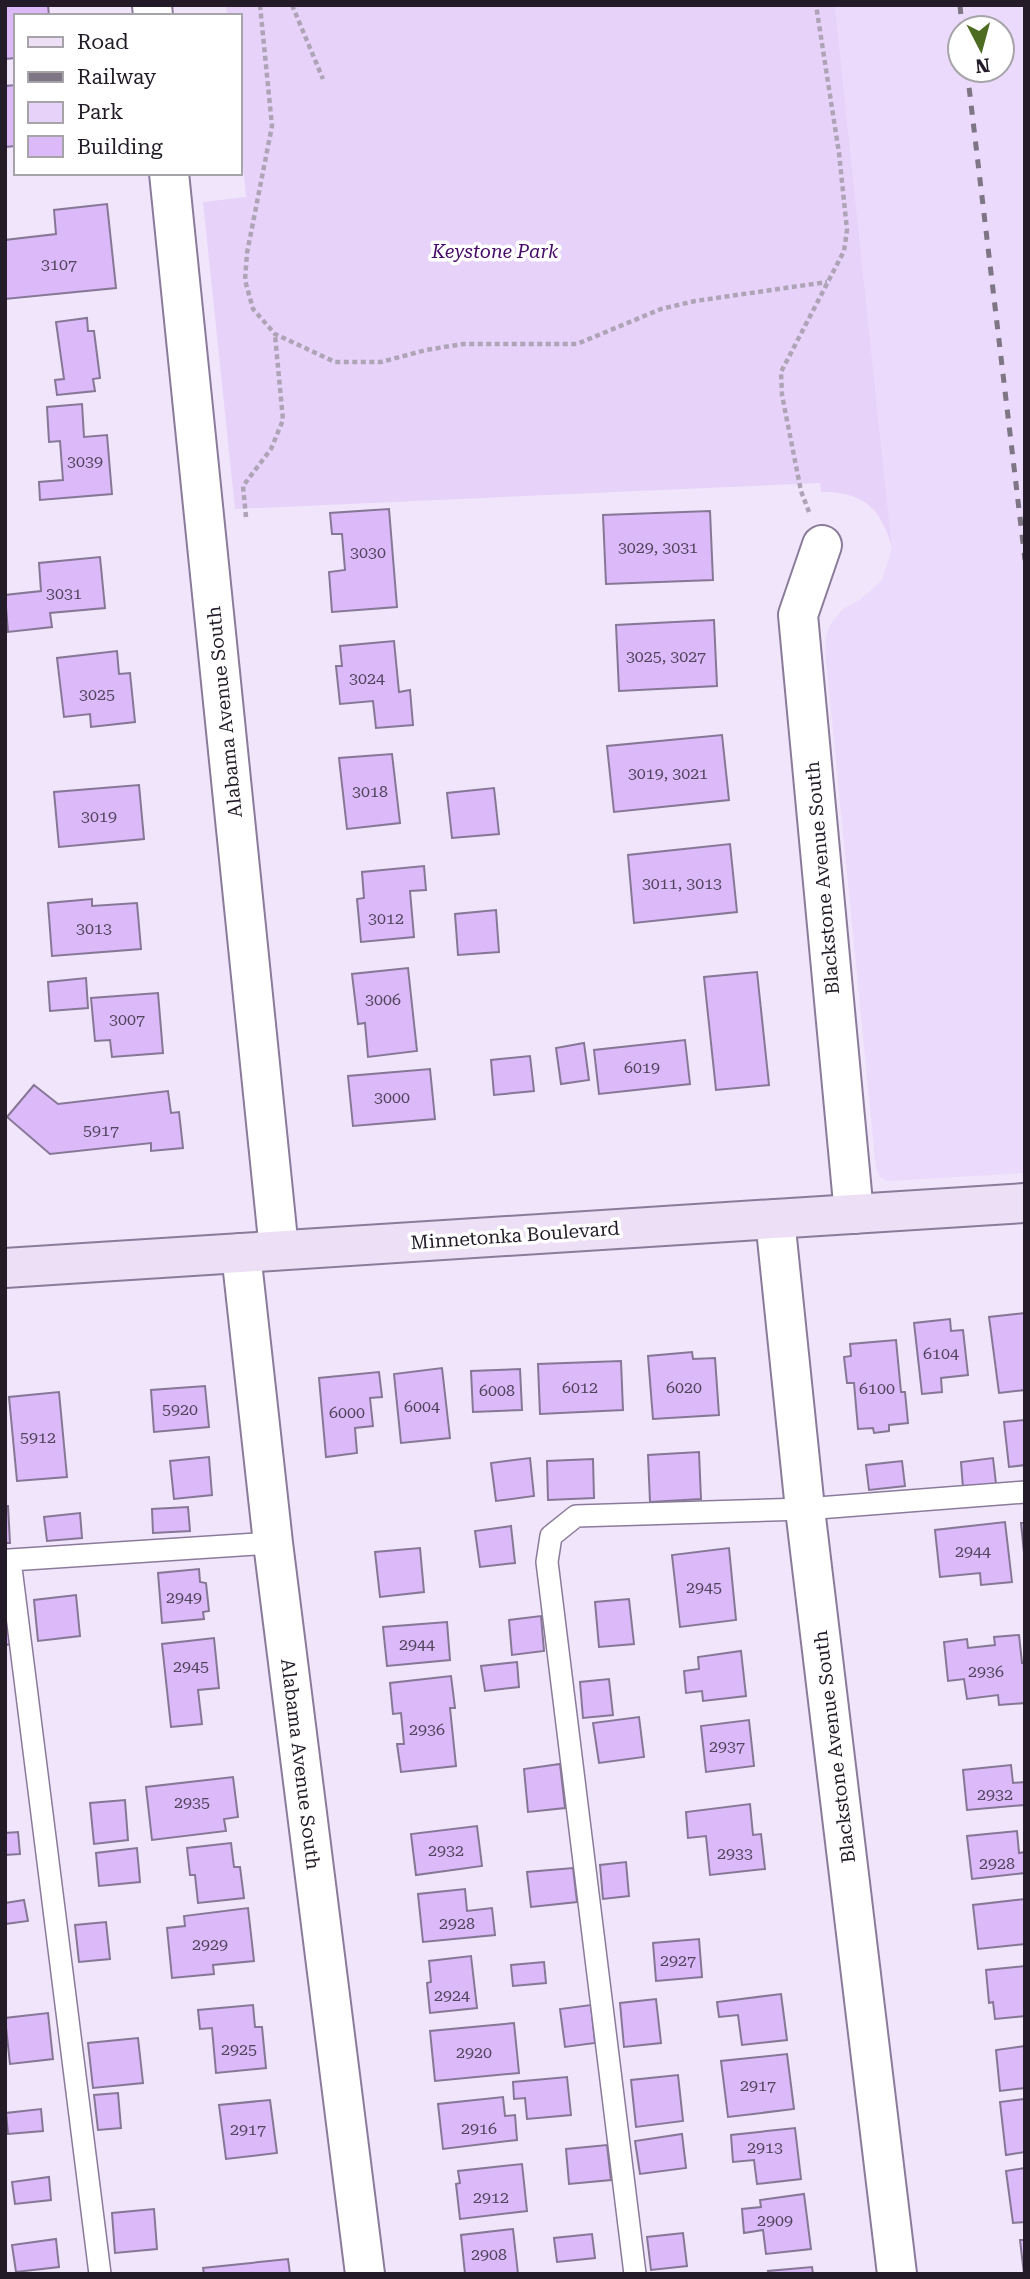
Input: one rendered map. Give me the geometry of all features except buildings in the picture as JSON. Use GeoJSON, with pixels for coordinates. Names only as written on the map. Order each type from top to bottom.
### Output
{"type":"FeatureCollection","features":[{"type":"Feature","properties":{"kind":"main road","name":"Minnetonka Boulevard"},"geometry":{"type":"LineString","coordinates":[[5,1268],[1025,1203]]}},
{"type":"Feature","properties":{"kind":"street","name":"Alabama Avenue South"},"geometry":{"type":"LineString","coordinates":[[169,175],[279,1250]]}},
{"type":"Feature","properties":{"kind":"street","name":"Blackstone Avenue South"},"geometry":{"type":"LineString","coordinates":[[822,545],[798,615],[853,1214]]}},
{"type":"Feature","properties":{"kind":"street","name":"Blackstone Avenue South"},"geometry":{"type":"LineString","coordinates":[[775,1219],[805,1509],[897,2274]]}},
{"type":"Feature","properties":{"kind":"street","name":"Alabama Avenue South"},"geometry":{"type":"LineString","coordinates":[[241,1253],[273,1542],[365,2274]]}},
{"type":"Feature","properties":{"kind":"lane"},"geometry":{"type":"LineString","coordinates":[[635,2274],[547,1562],[551,1536],[576,1516],[805,1509],[1025,1492]]}},
{"type":"Feature","properties":{"kind":"lane"},"geometry":{"type":"LineString","coordinates":[[100,2274],[7,1560],[273,1542]]}},
{"type":"Feature","properties":{"kind":"path"},"geometry":{"type":"LineString","coordinates":[[260,5],[272,126],[247,253],[245,280],[253,309],[275,334],[335,362],[381,362],[463,344],[577,344],[661,309],[695,301],[827,282]]}},
{"type":"Feature","properties":{"kind":"path"},"geometry":{"type":"LineString","coordinates":[[292,5],[323,79]]}},
{"type":"Feature","properties":{"kind":"path"},"geometry":{"type":"LineString","coordinates":[[816,5],[839,153],[847,230],[844,251],[781,372],[782,395],[801,491],[822,545]]}},
{"type":"Feature","properties":{"kind":"path"},"geometry":{"type":"LineString","coordinates":[[247,528],[243,486],[271,449],[283,420],[275,334]]}},
{"type":"Feature","properties":{"kind":"shaded area"},"geometry":{"type":"Polygon","coordinates":[[[835,5],[1022,5],[1025,31],[1025,1173],[887,1181],[880,1177],[876,1168],[825,650],[826,636],[832,622],[843,609],[860,600],[882,580],[892,548],[835,5]]]}},
{"type":"Feature","properties":{"kind":"green space","name":"Keystone Park"},"geometry":{"type":"Polygon","coordinates":[[[226,5],[835,5],[892,548],[882,522],[868,505],[849,495],[821,492],[820,483],[235,509],[203,202],[246,197],[242,155],[242,14],[227,14],[226,5]]]}},
{"type":"Feature","properties":{"kind":"railway"},"geometry":{"type":"LineString","coordinates":[[960,5],[961,14]]}},
{"type":"Feature","properties":{"kind":"railway"},"geometry":{"type":"LineString","coordinates":[[969,84],[1025,560]]}}]}
